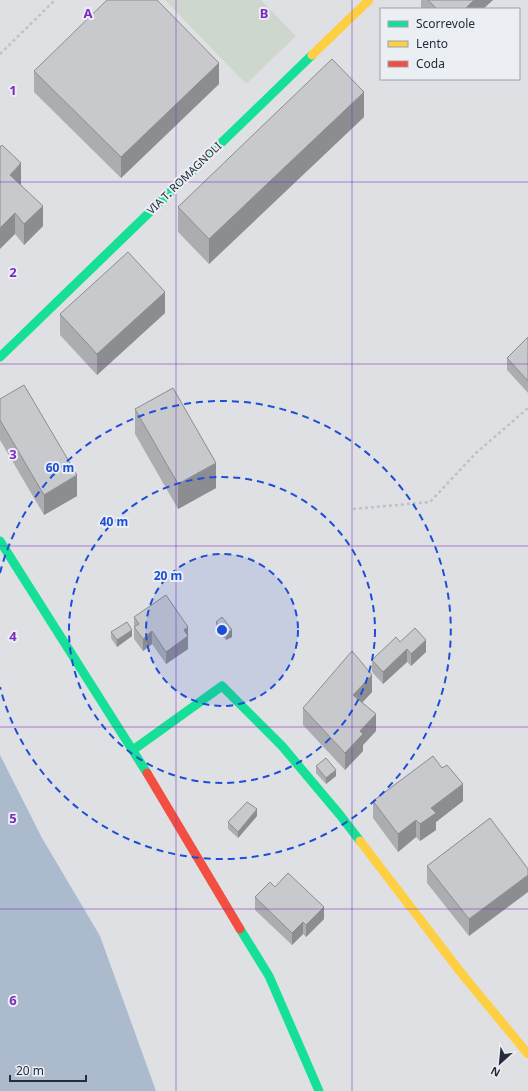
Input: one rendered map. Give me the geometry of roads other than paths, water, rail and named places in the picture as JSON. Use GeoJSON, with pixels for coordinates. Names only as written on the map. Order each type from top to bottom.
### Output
{"type":"FeatureCollection","features":[{"type":"Feature","properties":{"kind":"street","name":"VIA T. ROMAGNOLI"},"geometry":{"type":"LineString","coordinates":[[0,357],[369,0]]}},
{"type":"Feature","properties":{"kind":"street"},"geometry":{"type":"LineString","coordinates":[[0,541],[133,750],[269,976],[319,1091]]}},
{"type":"Feature","properties":{"kind":"street"},"geometry":{"type":"LineString","coordinates":[[133,750],[163,730],[222,686],[282,746],[336,810],[462,974],[528,1054]]}},
{"type":"Feature","properties":{"kind":"water"},"geometry":{"type":"Polygon","coordinates":[[[0,755],[42,838],[100,936],[156,1091],[0,1091],[0,755]]]}}]}
